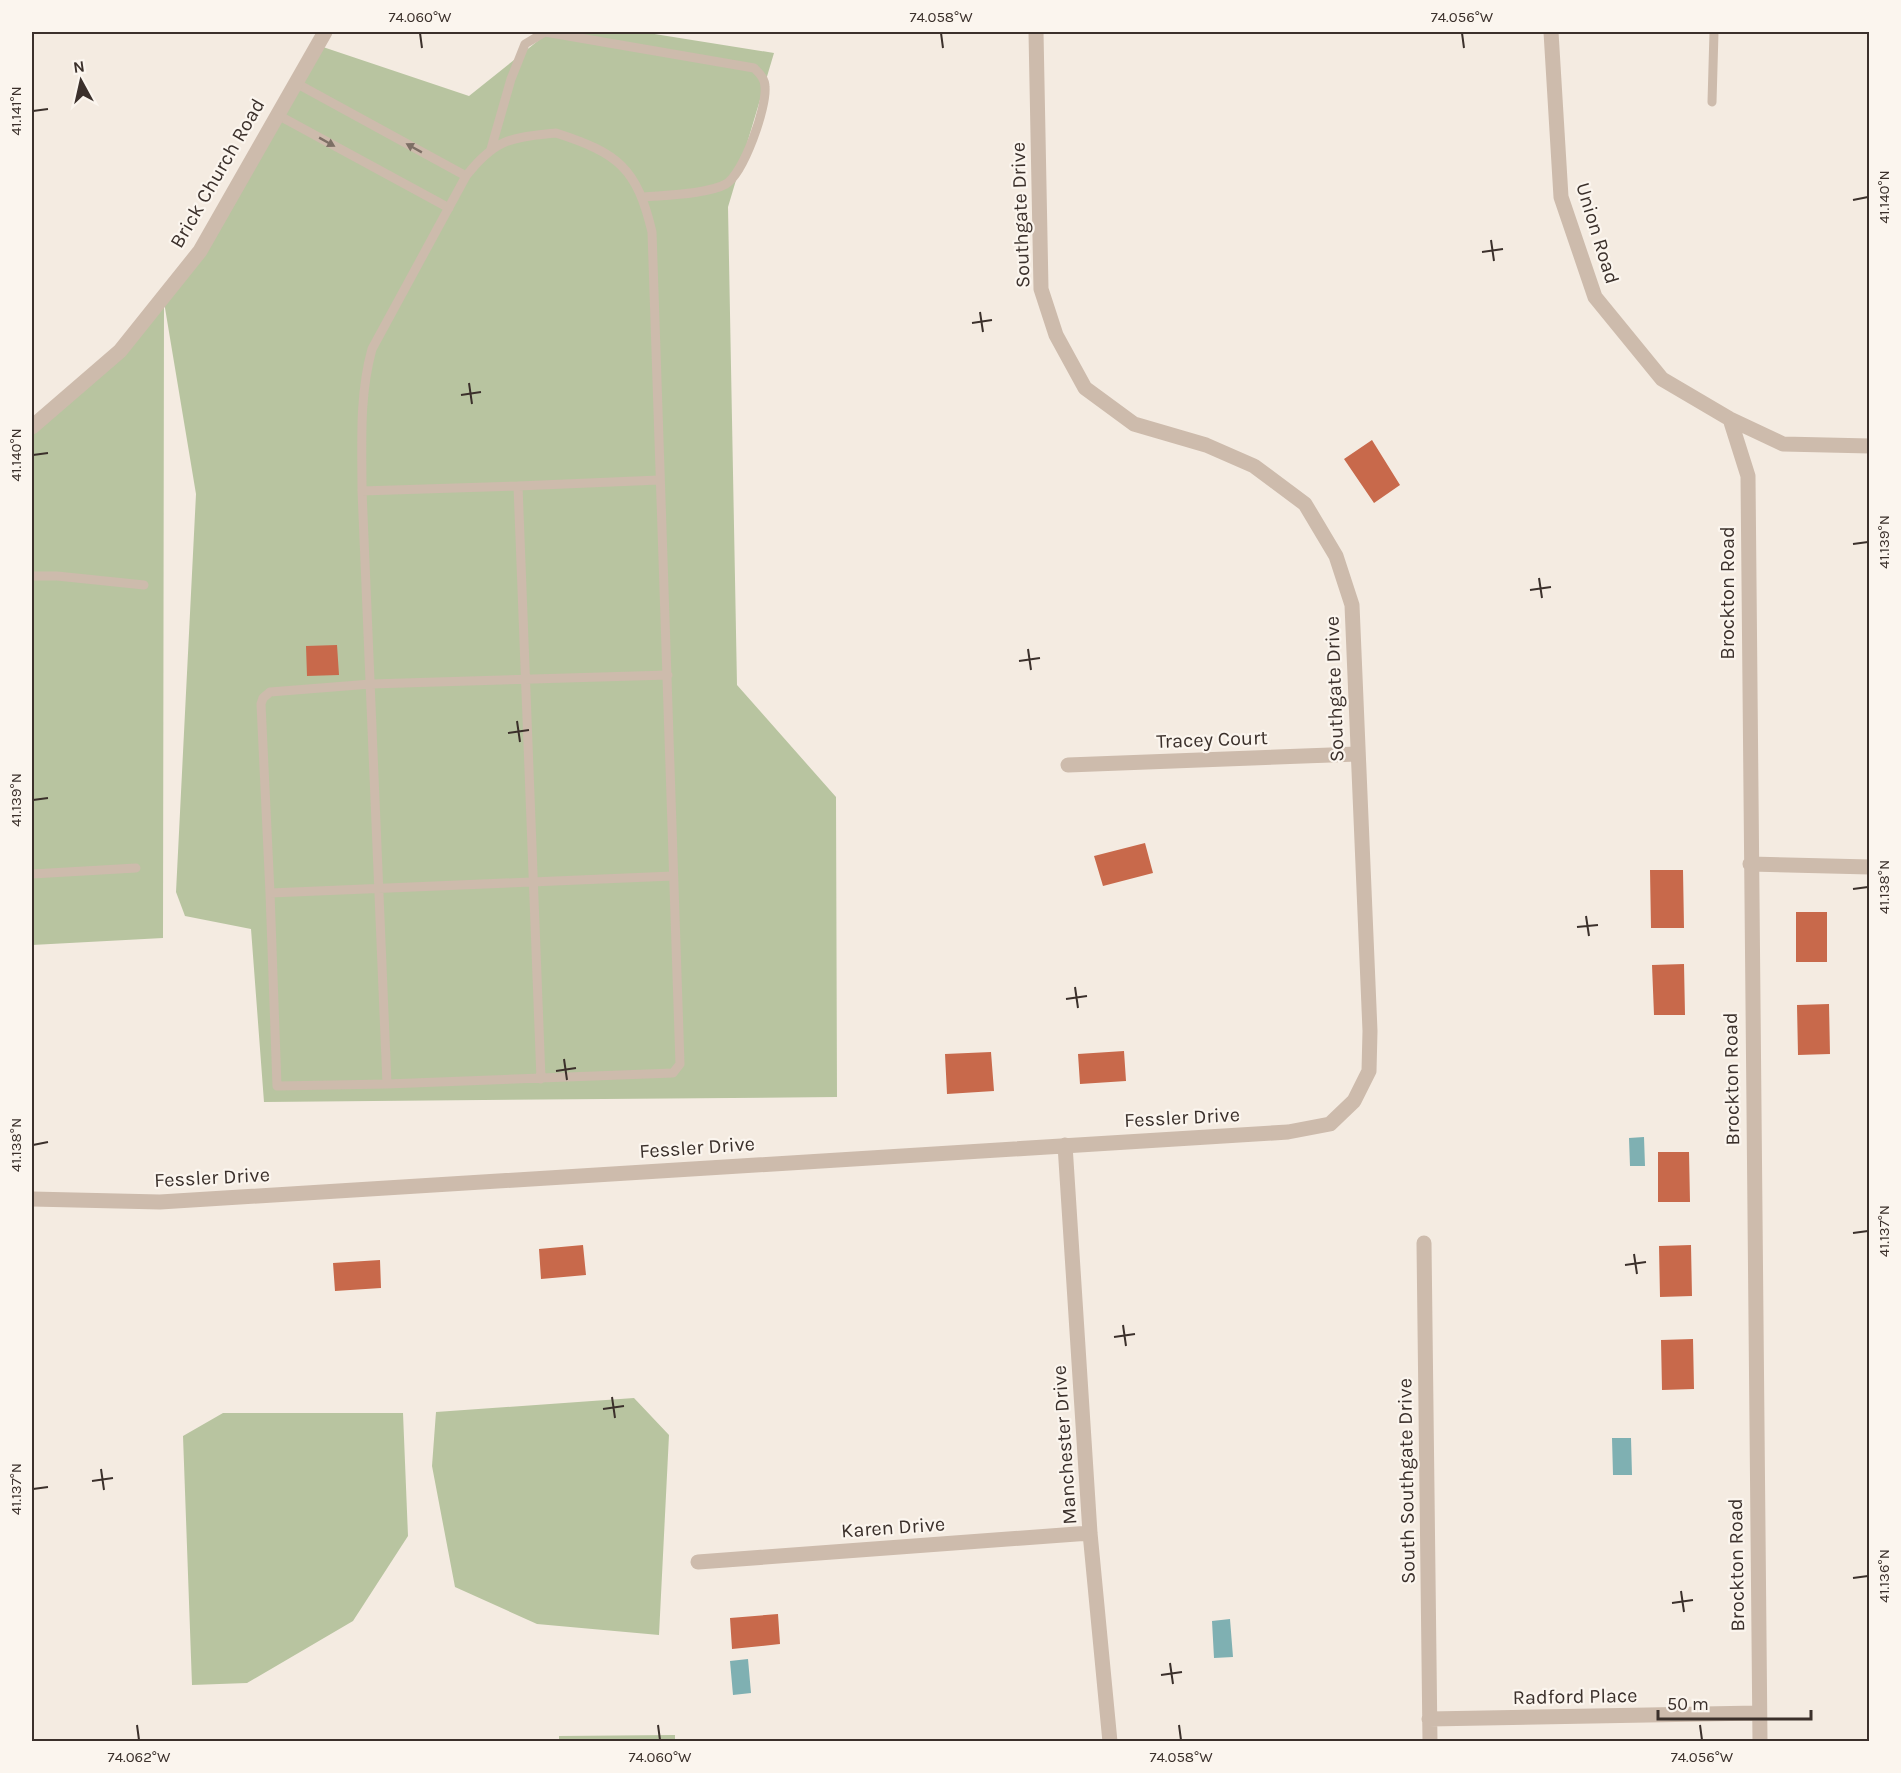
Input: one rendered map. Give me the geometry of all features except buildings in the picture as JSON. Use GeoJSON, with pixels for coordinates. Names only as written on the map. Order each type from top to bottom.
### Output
{"type":"FeatureCollection","features":[{"type":"Feature","properties":{"kind":"street","name":"Brick Church Road"},"geometry":{"type":"LineString","coordinates":[[32,427],[120,351],[200,251],[294,82],[325,32]]}},
{"type":"Feature","properties":{"kind":"street","name":"Southgate Drive"},"geometry":{"type":"LineString","coordinates":[[1036,32],[1041,289],[1056,335],[1085,388],[1134,424],[1206,445],[1254,466],[1305,504],[1336,556],[1352,605],[1370,1041],[1369,1071],[1354,1101]]}},
{"type":"Feature","properties":{"kind":"street","name":"Union Road"},"geometry":{"type":"LineString","coordinates":[[1551,32],[1561,197],[1595,297],[1662,379],[1730,419],[1783,444],[1869,446]]}},
{"type":"Feature","properties":{"kind":"street","name":"Brockton Road"},"geometry":{"type":"LineString","coordinates":[[1730,419],[1748,476],[1760,1742]]}},
{"type":"Feature","properties":{"kind":"street","name":"Tracey Court"},"geometry":{"type":"LineString","coordinates":[[1068,765],[1357,754]]}},
{"type":"Feature","properties":{"kind":"street"},"geometry":{"type":"LineString","coordinates":[[1750,864],[1869,867]]}},
{"type":"Feature","properties":{"kind":"street","name":"Fessler Drive"},"geometry":{"type":"LineString","coordinates":[[32,1199],[160,1202],[1288,1132],[1330,1124],[1354,1101]]}},
{"type":"Feature","properties":{"kind":"street","name":"Manchester Drive"},"geometry":{"type":"LineString","coordinates":[[1065,1145],[1090,1533],[1110,1742]]}},
{"type":"Feature","properties":{"kind":"street","name":"South Southgate Drive"},"geometry":{"type":"LineString","coordinates":[[1424,1243],[1429,1719]]}},
{"type":"Feature","properties":{"kind":"street","name":"Karen Drive"},"geometry":{"type":"LineString","coordinates":[[698,1562],[1090,1533]]}},
{"type":"Feature","properties":{"kind":"street","name":"Radford Place"},"geometry":{"type":"LineString","coordinates":[[1429,1719],[1758,1713]]}},
{"type":"Feature","properties":{"kind":"street"},"geometry":{"type":"LineString","coordinates":[[1429,1719],[1430,1742]]}},
{"type":"Feature","properties":{"kind":"lane"},"geometry":{"type":"LineString","coordinates":[[491,149],[511,79],[525,44],[545,32],[754,68],[762,76],[764,95],[745,160],[734,177],[726,184],[712,188],[644,198]]}},
{"type":"Feature","properties":{"kind":"lane"},"geometry":{"type":"LineString","coordinates":[[1713,102],[1714,32]]}},
{"type":"Feature","properties":{"kind":"lane"},"geometry":{"type":"LineString","coordinates":[[294,82],[466,176]]}},
{"type":"Feature","properties":{"kind":"lane"},"geometry":{"type":"LineString","coordinates":[[276,114],[448,208]]}},
{"type":"Feature","properties":{"kind":"lane"},"geometry":{"type":"LineString","coordinates":[[387,1084],[371,684],[362,491],[362,406],[365,373],[372,349],[466,176],[484,153],[515,138],[556,133],[596,146],[621,164],[644,198],[652,232],[659,480],[668,675],[680,1064],[673,1073],[542,1079],[387,1084],[277,1086],[263,698],[270,692],[371,684],[668,675]]}},
{"type":"Feature","properties":{"kind":"lane"},"geometry":{"type":"LineString","coordinates":[[362,491],[659,480]]}},
{"type":"Feature","properties":{"kind":"lane"},"geometry":{"type":"LineString","coordinates":[[518,486],[542,1079]]}},
{"type":"Feature","properties":{"kind":"lane"},"geometry":{"type":"LineString","coordinates":[[32,576],[57,576],[144,585]]}},
{"type":"Feature","properties":{"kind":"lane"},"geometry":{"type":"LineString","coordinates":[[32,874],[136,868]]}},
{"type":"Feature","properties":{"kind":"lane"},"geometry":{"type":"LineString","coordinates":[[270,893],[533,884],[673,876]]}},
{"type":"Feature","properties":{"kind":"green space"},"geometry":{"type":"Polygon","coordinates":[[[549,32],[642,32],[774,53],[728,207],[737,685],[836,797],[837,1097],[264,1102],[251,929],[185,916],[176,892],[196,494],[164,302],[163,938],[32,945],[32,427],[120,351],[200,251],[317,45],[469,96],[549,32]]]}},
{"type":"Feature","properties":{"kind":"green space"},"geometry":{"type":"Polygon","coordinates":[[[634,1398],[669,1435],[659,1635],[537,1624],[455,1587],[432,1466],[436,1412],[634,1398]]]}},
{"type":"Feature","properties":{"kind":"green space"},"geometry":{"type":"Polygon","coordinates":[[[223,1413],[403,1413],[408,1536],[353,1621],[247,1683],[192,1685],[183,1436],[223,1413]]]}},
{"type":"Feature","properties":{"kind":"green space"},"geometry":{"type":"Polygon","coordinates":[[[675,1735],[675,1741],[559,1741],[559,1736],[675,1735]]]}},
{"type":"Feature","properties":{"kind":"water"},"geometry":{"type":"Polygon","coordinates":[[[1644,1137],[1645,1166],[1630,1166],[1629,1138],[1644,1137]]]}},
{"type":"Feature","properties":{"kind":"water"},"geometry":{"type":"Polygon","coordinates":[[[1612,1438],[1631,1438],[1632,1475],[1613,1475],[1612,1438]]]}},
{"type":"Feature","properties":{"kind":"water"},"geometry":{"type":"Polygon","coordinates":[[[1230,1619],[1233,1657],[1214,1658],[1212,1621],[1230,1619]]]}},
{"type":"Feature","properties":{"kind":"water"},"geometry":{"type":"Polygon","coordinates":[[[748,1659],[751,1693],[733,1695],[730,1661],[748,1659]]]}}]}
